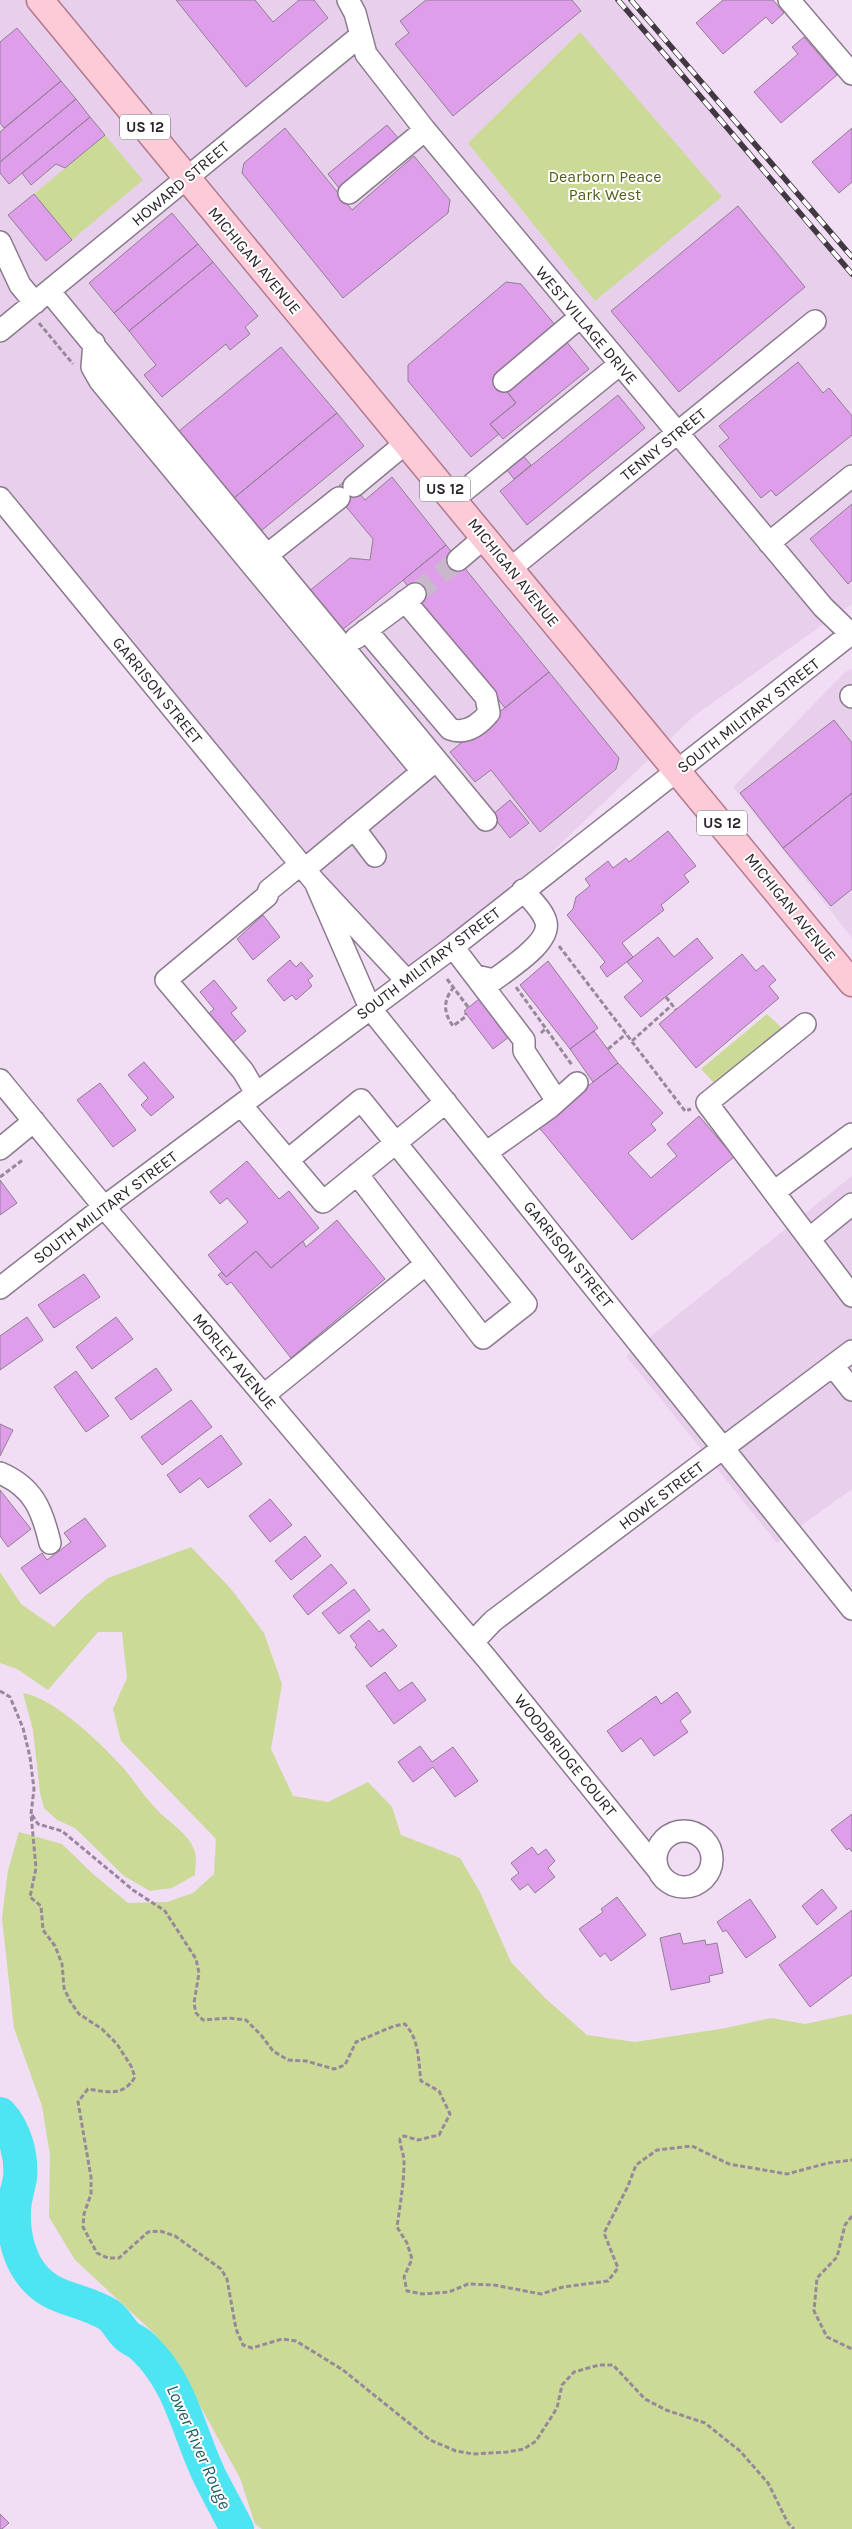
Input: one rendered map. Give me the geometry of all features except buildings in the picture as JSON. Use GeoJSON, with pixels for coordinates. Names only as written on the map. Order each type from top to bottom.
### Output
{"type":"FeatureCollection","features":[{"type":"Feature","properties":{"kind":"main road","name":"MICHIGAN AVENUE"},"geometry":{"type":"LineString","coordinates":[[40,0],[678,770],[852,983]]}},
{"type":"Feature","properties":{"kind":"street","name":"WEST VILLAGE DRIVE"},"geometry":{"type":"LineString","coordinates":[[348,0],[355,13],[366,54],[425,130],[769,543],[824,607],[852,634]]}},
{"type":"Feature","properties":{"kind":"street"},"geometry":{"type":"LineString","coordinates":[[788,0],[852,74]]}},
{"type":"Feature","properties":{"kind":"street","name":"HOWARD STREET"},"geometry":{"type":"LineString","coordinates":[[0,331],[360,36]]}},
{"type":"Feature","properties":{"kind":"street"},"geometry":{"type":"LineString","coordinates":[[349,193],[425,130]]}},
{"type":"Feature","properties":{"kind":"street"},"geometry":{"type":"LineString","coordinates":[[0,242],[20,285],[42,297],[94,343],[344,648],[429,766]]}},
{"type":"Feature","properties":{"kind":"street"},"geometry":{"type":"LineString","coordinates":[[504,381],[580,317]]}},
{"type":"Feature","properties":{"kind":"street","name":"TENNY STREET"},"geometry":{"type":"LineString","coordinates":[[511,568],[815,321]]}},
{"type":"Feature","properties":{"kind":"street"},"geometry":{"type":"LineString","coordinates":[[94,343],[92,367],[100,381],[429,766],[486,820]]}},
{"type":"Feature","properties":{"kind":"street"},"geometry":{"type":"LineString","coordinates":[[454,499],[620,364]]}},
{"type":"Feature","properties":{"kind":"street"},"geometry":{"type":"LineString","coordinates":[[267,555],[407,442]]}},
{"type":"Feature","properties":{"kind":"street"},"geometry":{"type":"LineString","coordinates":[[769,543],[852,476]]}},
{"type":"Feature","properties":{"kind":"street","name":"GARRISON STREET"},"geometry":{"type":"LineString","coordinates":[[0,498],[307,872],[407,981]]}},
{"type":"Feature","properties":{"kind":"street"},"geometry":{"type":"LineString","coordinates":[[458,560],[485,537]]}},
{"type":"Feature","properties":{"kind":"street"},"geometry":{"type":"LineString","coordinates":[[344,648],[366,630],[410,598],[486,697],[489,712],[472,728],[465,731],[450,729],[366,630]]}},
{"type":"Feature","properties":{"kind":"street","name":"SOUTH MILITARY STREET"},"geometry":{"type":"LineString","coordinates":[[0,1288],[104,1207],[453,947],[523,890],[852,634]]}},
{"type":"Feature","properties":{"kind":"street"},"geometry":{"type":"LineString","coordinates":[[429,766],[354,828],[307,872],[269,890],[267,896],[166,980],[242,1071],[248,1099],[288,1160],[323,1202],[446,1102]]}},
{"type":"Feature","properties":{"kind":"street"},"geometry":{"type":"LineString","coordinates":[[354,828],[375,856]]}},
{"type":"Feature","properties":{"kind":"street","name":"GARRISON STREET"},"geometry":{"type":"LineString","coordinates":[[307,872],[370,1008],[852,1609]]}},
{"type":"Feature","properties":{"kind":"street"},"geometry":{"type":"LineString","coordinates":[[476,976],[494,980],[531,951],[543,938],[546,930],[544,916],[523,890]]}},
{"type":"Feature","properties":{"kind":"street"},"geometry":{"type":"LineString","coordinates":[[453,947],[524,1040],[524,1051],[557,1101]]}},
{"type":"Feature","properties":{"kind":"street"},"geometry":{"type":"LineString","coordinates":[[805,1024],[706,1103],[852,1296]]}},
{"type":"Feature","properties":{"kind":"street"},"geometry":{"type":"LineString","coordinates":[[487,1152],[557,1101],[575,1075]]}},
{"type":"Feature","properties":{"kind":"street","name":"MORLEY AVENUE"},"geometry":{"type":"LineString","coordinates":[[0,1080],[104,1207],[473,1642]]}},
{"type":"Feature","properties":{"kind":"street"},"geometry":{"type":"LineString","coordinates":[[288,1160],[361,1100],[526,1304],[483,1338],[357,1174]]}},
{"type":"Feature","properties":{"kind":"street"},"geometry":{"type":"LineString","coordinates":[[0,1149],[34,1121]]}},
{"type":"Feature","properties":{"kind":"street"},"geometry":{"type":"LineString","coordinates":[[774,1192],[852,1134]]}},
{"type":"Feature","properties":{"kind":"street"},"geometry":{"type":"LineString","coordinates":[[809,1238],[852,1204]]}},
{"type":"Feature","properties":{"kind":"street"},"geometry":{"type":"LineString","coordinates":[[264,1395],[426,1264]]}},
{"type":"Feature","properties":{"kind":"street","name":"HOWE STREET"},"geometry":{"type":"LineString","coordinates":[[473,1642],[488,1624],[852,1351]]}},
{"type":"Feature","properties":{"kind":"street"},"geometry":{"type":"LineString","coordinates":[[833,1366],[852,1390]]}},
{"type":"Feature","properties":{"kind":"street"},"geometry":{"type":"LineString","coordinates":[[0,1473],[16,1480],[34,1499],[44,1517],[50,1543]]}},
{"type":"Feature","properties":{"kind":"street","name":"WOODBRIDGE COURT"},"geometry":{"type":"LineString","coordinates":[[473,1642],[658,1870]]}},
{"type":"Feature","properties":{"kind":"path"},"geometry":{"type":"LineString","coordinates":[[552,948],[556,941],[684,1111],[706,1103]]}},
{"type":"Feature","properties":{"kind":"path"},"geometry":{"type":"LineString","coordinates":[[447,978],[468,1008]]}},
{"type":"Feature","properties":{"kind":"path"},"geometry":{"type":"LineString","coordinates":[[514,984],[546,1028],[575,1075]]}},
{"type":"Feature","properties":{"kind":"path"},"geometry":{"type":"LineString","coordinates":[[454,987],[448,994],[446,1012],[453,1026],[465,1017],[466,1013]]}},
{"type":"Feature","properties":{"kind":"path"},"geometry":{"type":"LineString","coordinates":[[666,997],[676,1010]]}},
{"type":"Feature","properties":{"kind":"path"},"geometry":{"type":"LineString","coordinates":[[632,1041],[672,1005]]}},
{"type":"Feature","properties":{"kind":"path"},"geometry":{"type":"LineString","coordinates":[[539,1034],[546,1028]]}},
{"type":"Feature","properties":{"kind":"path"},"geometry":{"type":"LineString","coordinates":[[608,1049],[626,1034]]}},
{"type":"Feature","properties":{"kind":"path"},"geometry":{"type":"LineString","coordinates":[[0,1177],[24,1159]]}},
{"type":"Feature","properties":{"kind":"path"},"geometry":{"type":"LineString","coordinates":[[0,1691],[10,1697],[23,1728],[30,1757],[34,1789],[31,1814],[36,1868],[30,1897],[41,1906],[43,1930],[55,1946],[62,1964],[64,1988],[70,2001],[79,2014],[102,2029],[117,2044],[131,2066],[135,2077],[129,2087],[114,2094],[88,2089],[78,2102],[91,2177],[91,2194],[84,2214],[83,2227],[97,2253],[108,2258],[119,2258],[148,2232],[160,2231],[175,2236],[221,2269],[227,2279],[236,2329],[243,2345],[252,2348],[282,2339],[296,2342],[342,2370],[430,2440],[456,2451],[473,2454],[524,2449],[536,2441],[557,2408],[562,2385],[574,2372],[613,2365],[646,2399],[666,2410],[705,2423],[740,2451],[768,2483],[788,2523],[794,2529]]}},
{"type":"Feature","properties":{"kind":"path"},"geometry":{"type":"LineString","coordinates":[[31,1814],[38,1824],[62,1831],[68,1835],[133,1890],[165,1911],[196,1959],[199,1973],[194,2003],[196,2013],[203,2020],[229,2018],[246,2020],[262,2035],[273,2051],[288,2060],[306,2061],[334,2069],[345,2064],[356,2042],[394,2026],[406,2024],[414,2034],[418,2048],[421,2081],[439,2092],[450,2114],[440,2135],[418,2140],[404,2136],[400,2139],[400,2149],[404,2159],[403,2185],[397,2227],[407,2243],[412,2259],[404,2277],[407,2291],[423,2294],[449,2292],[468,2284],[494,2285],[541,2294],[563,2288],[608,2281],[618,2268],[604,2233],[628,2186],[636,2165],[657,2150],[692,2146],[729,2164],[787,2174],[828,2162],[852,2160]]}},
{"type":"Feature","properties":{"kind":"path"},"geometry":{"type":"LineString","coordinates":[[852,2216],[845,2225],[838,2257],[817,2278],[814,2311],[827,2337],[852,2349]]}},
{"type":"Feature","properties":{"kind":"shaded area"},"geometry":{"type":"Polygon","coordinates":[[[0,0],[624,0],[852,274],[852,604],[694,716],[453,947],[407,981],[0,498],[0,0]]]}},
{"type":"Feature","properties":{"kind":"shaded area"},"geometry":{"type":"Polygon","coordinates":[[[852,669],[852,938],[733,787],[845,672],[852,669]]]}},
{"type":"Feature","properties":{"kind":"shaded area"},"geometry":{"type":"Polygon","coordinates":[[[852,1176],[852,1489],[777,1543],[626,1356],[852,1176]]]}},
{"type":"Feature","properties":{"kind":"green space","name":"Dearborn Peace Park West"},"geometry":{"type":"Polygon","coordinates":[[[580,32],[722,197],[595,301],[468,143],[580,32]]]}},
{"type":"Feature","properties":{"kind":"green space"},"geometry":{"type":"Polygon","coordinates":[[[105,135],[143,180],[72,240],[34,194],[105,135]]]}},
{"type":"Feature","properties":{"kind":"green space"},"geometry":{"type":"Polygon","coordinates":[[[767,1014],[782,1028],[714,1083],[701,1069],[767,1014]]]}},
{"type":"Feature","properties":{"kind":"green space"},"geometry":{"type":"Polygon","coordinates":[[[191,1547],[231,1589],[264,1633],[282,1684],[271,1749],[293,1796],[328,1802],[368,1782],[392,1807],[401,1835],[460,1858],[480,1892],[511,1962],[545,1998],[587,2035],[635,2042],[726,2028],[771,2018],[805,2024],[852,2014],[852,2529],[262,2529],[255,2524],[240,2478],[187,2382],[155,2334],[75,2260],[49,2217],[50,2155],[42,2106],[14,2028],[2,1918],[8,1870],[19,1832],[62,1844],[93,1874],[128,1903],[167,1902],[193,1893],[214,1874],[216,1839],[121,1741],[113,1709],[127,1678],[122,1632],[98,1632],[48,1690],[17,1669],[0,1663],[0,1572],[21,1604],[54,1627],[86,1595],[108,1578],[191,1547]]]}},
{"type":"Feature","properties":{"kind":"green space"},"geometry":{"type":"Polygon","coordinates":[[[23,1693],[36,1697],[64,1713],[117,1761],[155,1808],[189,1840],[196,1855],[195,1875],[172,1888],[150,1891],[124,1876],[75,1828],[57,1820],[44,1808],[40,1793],[33,1730],[23,1693]]]}},
{"type":"Feature","properties":{"kind":"waterway","name":"Lower River Rouge"},"geometry":{"type":"LineString","coordinates":[[0,2114],[10,2128],[19,2152],[20,2178],[15,2203],[14,2225],[18,2246],[26,2266],[34,2278],[53,2292],[109,2315],[126,2335],[142,2346],[157,2362],[175,2392],[209,2475],[237,2529]]}},
{"type":"Feature","properties":{"kind":"tunnel"},"geometry":{"type":"LineString","coordinates":[[415,594],[458,560]]}},
{"type":"Feature","properties":{"kind":"railway"},"geometry":{"type":"LineString","coordinates":[[618,0],[852,274]]}},
{"type":"Feature","properties":{"kind":"railway"},"geometry":{"type":"LineString","coordinates":[[631,0],[852,257]]}}]}
